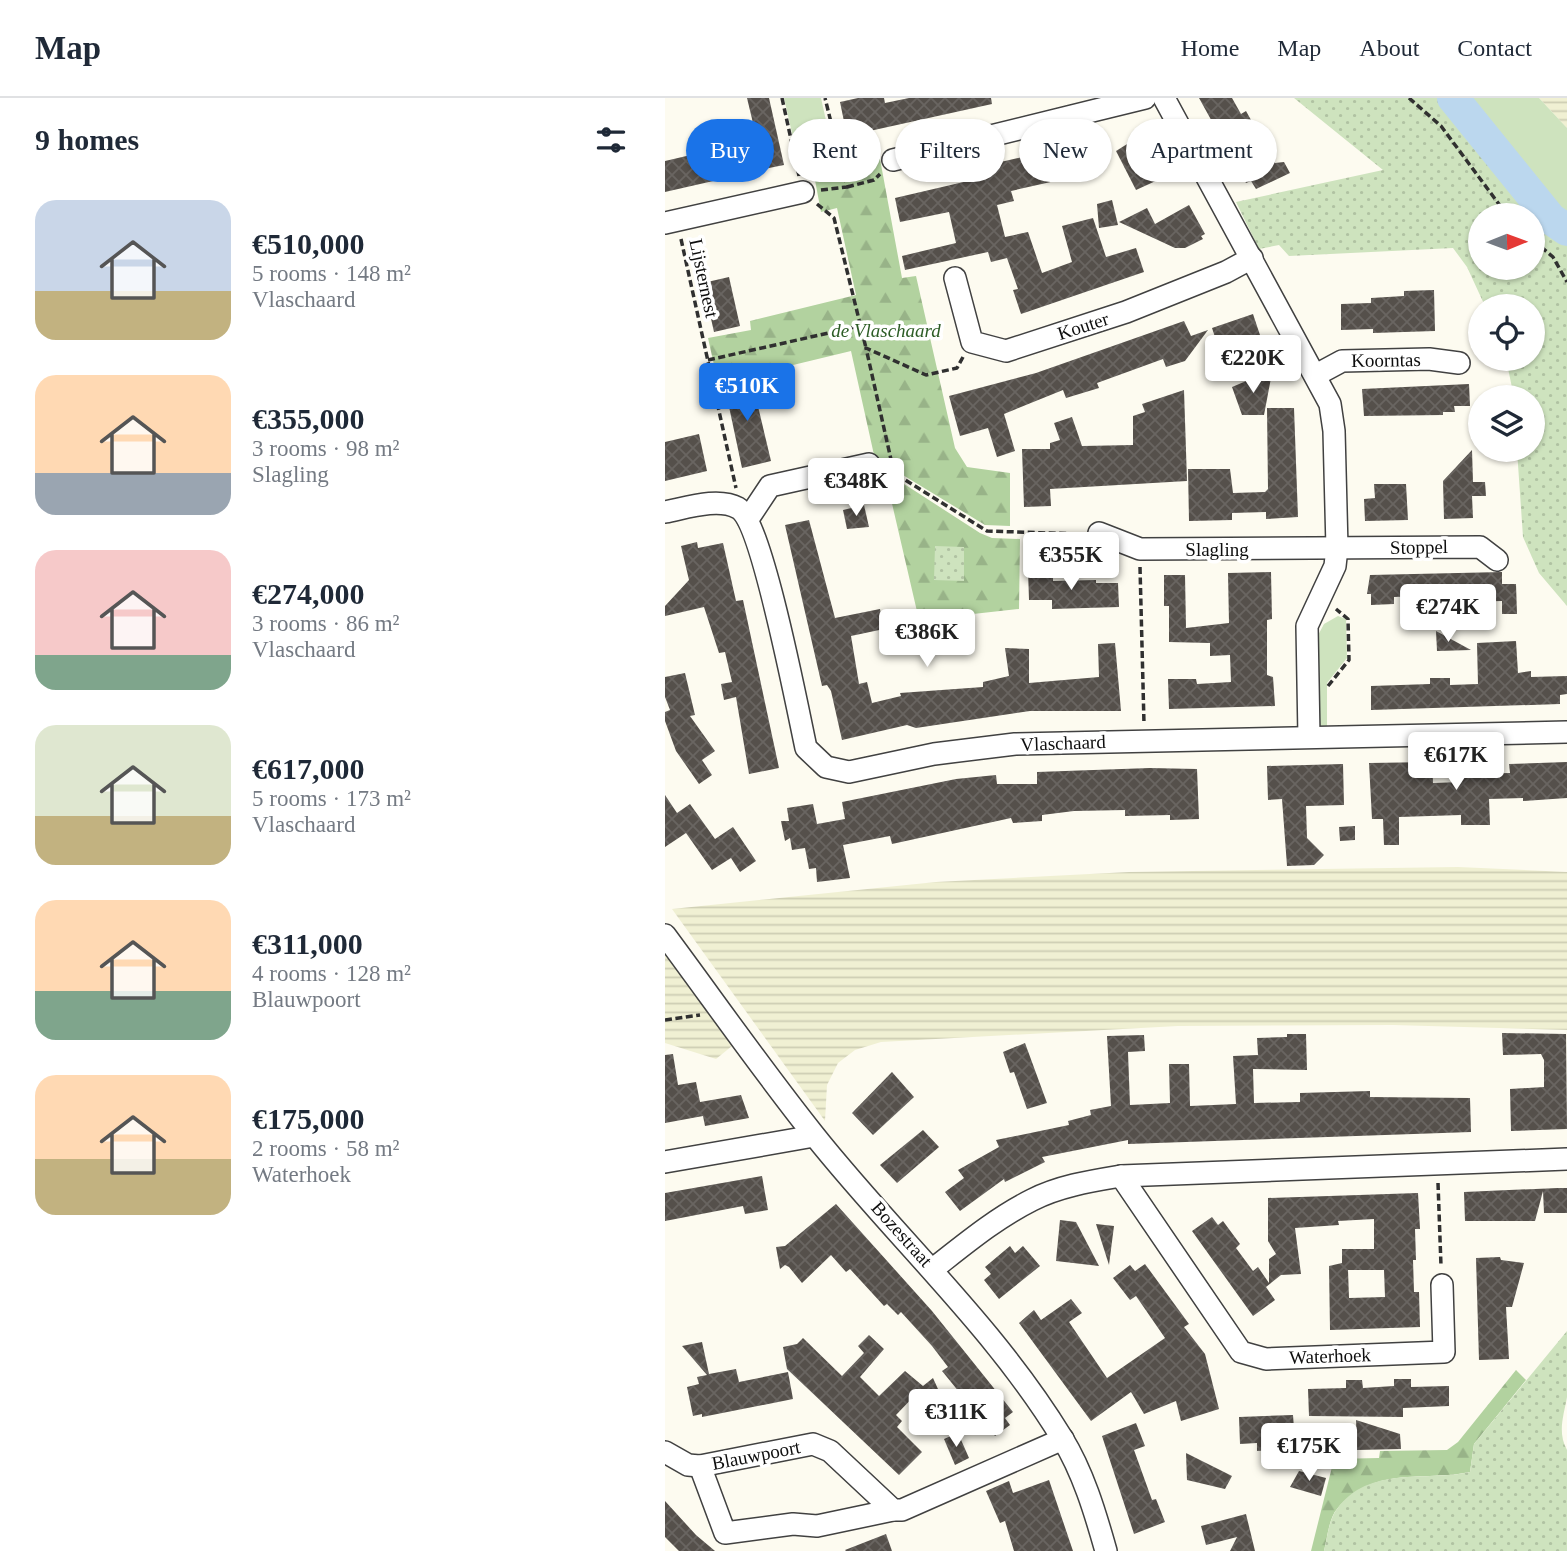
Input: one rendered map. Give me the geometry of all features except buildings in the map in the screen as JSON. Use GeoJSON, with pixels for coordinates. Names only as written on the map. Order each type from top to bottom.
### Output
{"type":"FeatureCollection","features":[{"type":"Feature","properties":{"kind":"street"},"geometry":{"type":"LineString","coordinates":[[893,160],[1145,98]]}},
{"type":"Feature","properties":{"kind":"street"},"geometry":{"type":"LineString","coordinates":[[1164,98],[1330,404],[1334,432],[1337,548],[1335,566],[1307,626],[1309,737]]}},
{"type":"Feature","properties":{"kind":"street"},"geometry":{"type":"LineString","coordinates":[[671,221],[803,192]]}},
{"type":"Feature","properties":{"kind":"street","name":"Kouter"},"geometry":{"type":"LineString","coordinates":[[972,342],[1006,351],[1126,312],[1226,272],[1252,258]]}},
{"type":"Feature","properties":{"kind":"street"},"geometry":{"type":"LineString","coordinates":[[955,278],[972,342]]}},
{"type":"Feature","properties":{"kind":"street","name":"Koorntas"},"geometry":{"type":"LineString","coordinates":[[1316,375],[1342,361],[1429,359],[1459,363]]}},
{"type":"Feature","properties":{"kind":"street"},"geometry":{"type":"LineString","coordinates":[[665,512],[720,504],[742,513],[771,486],[869,464]]}},
{"type":"Feature","properties":{"kind":"street","name":"Vlaschaard"},"geometry":{"type":"LineString","coordinates":[[742,513],[761,555],[807,748],[826,767],[849,772],[935,754],[1016,744],[1567,732]]}},
{"type":"Feature","properties":{"kind":"street","name":"Slagling"},"geometry":{"type":"LineString","coordinates":[[1099,533],[1140,549],[1337,548]]}},
{"type":"Feature","properties":{"kind":"street","name":"Stoppel"},"geometry":{"type":"LineString","coordinates":[[1337,548],[1480,547],[1497,560]]}},
{"type":"Feature","properties":{"kind":"street","name":"Bozestraat"},"geometry":{"type":"LineString","coordinates":[[665,935],[814,1136],[933,1269],[1010,1363],[1063,1439],[1091,1500],[1106,1551]]}},
{"type":"Feature","properties":{"kind":"street"},"geometry":{"type":"LineString","coordinates":[[665,1162],[814,1136]]}},
{"type":"Feature","properties":{"kind":"street"},"geometry":{"type":"LineString","coordinates":[[933,1269],[983,1229],[1033,1199],[1075,1185],[1121,1176],[1567,1159]]}},
{"type":"Feature","properties":{"kind":"street","name":"Waterhoek"},"geometry":{"type":"LineString","coordinates":[[1121,1176],[1241,1352],[1266,1359],[1444,1352],[1442,1284]]}},
{"type":"Feature","properties":{"kind":"street"},"geometry":{"type":"LineString","coordinates":[[700,1465],[727,1542],[793,1524],[817,1526],[902,1510],[1063,1439]]}},
{"type":"Feature","properties":{"kind":"street","name":"Blauwpoort"},"geometry":{"type":"LineString","coordinates":[[665,1452],[688,1465],[700,1465],[813,1444],[829,1451],[893,1510]]}},
{"type":"Feature","properties":{"kind":"path"},"geometry":{"type":"LineString","coordinates":[[782,98],[803,192],[834,218],[894,473],[987,531],[1099,533]]}},
{"type":"Feature","properties":{"kind":"path"},"geometry":{"type":"LineString","coordinates":[[825,98],[847,187]]}},
{"type":"Feature","properties":{"kind":"path"},"geometry":{"type":"LineString","coordinates":[[1409,98],[1441,126],[1498,203]]}},
{"type":"Feature","properties":{"kind":"path"},"geometry":{"type":"LineString","coordinates":[[803,192],[847,187],[874,180],[893,160]]}},
{"type":"Feature","properties":{"kind":"path","name":"Lijsternest"},"geometry":{"type":"LineString","coordinates":[[671,221],[708,360],[742,513]]}},
{"type":"Feature","properties":{"kind":"path"},"geometry":{"type":"LineString","coordinates":[[1545,250],[1553,257],[1567,282]]}},
{"type":"Feature","properties":{"kind":"path"},"geometry":{"type":"LineString","coordinates":[[708,360],[860,326]]}},
{"type":"Feature","properties":{"kind":"path"},"geometry":{"type":"LineString","coordinates":[[866,348],[926,374],[957,368],[972,342]]}},
{"type":"Feature","properties":{"kind":"path"},"geometry":{"type":"LineString","coordinates":[[1140,549],[1144,740]]}},
{"type":"Feature","properties":{"kind":"path"},"geometry":{"type":"LineString","coordinates":[[1321,597],[1348,619],[1349,660],[1328,685],[1329,698]]}},
{"type":"Feature","properties":{"kind":"path"},"geometry":{"type":"LineString","coordinates":[[665,1020],[722,1012]]}},
{"type":"Feature","properties":{"kind":"path"},"geometry":{"type":"LineString","coordinates":[[1437,1163],[1442,1284]]}},
{"type":"Feature","properties":{"kind":"green space"},"geometry":{"type":"Polygon","coordinates":[[[784,98],[821,98],[826,119],[789,119],[784,98]]]}},
{"type":"Feature","properties":{"kind":"green space"},"geometry":{"type":"Polygon","coordinates":[[[1294,98],[1443,98],[1530,203],[1468,203],[1468,269],[1453,248],[1289,256],[1279,245],[1259,249],[1236,202],[1383,170],[1294,98]]]}},
{"type":"Feature","properties":{"kind":"green space"},"geometry":{"type":"Polygon","coordinates":[[[1459,98],[1539,98],[1567,128],[1567,223],[1525,180],[1459,98]]]}},
{"type":"Feature","properties":{"kind":"green space"},"geometry":{"type":"Polygon","coordinates":[[[1539,98],[1567,98],[1567,128],[1539,98]]]}},
{"type":"Feature","properties":{"kind":"green space","name":"de Vlaschaard"},"geometry":{"type":"Polygon","coordinates":[[[881,164],[902,278],[916,276],[955,448],[967,467],[1010,473],[1010,526],[985,525],[893,469],[878,473],[851,351],[718,383],[708,338],[751,330],[750,321],[856,295],[837,208],[821,212],[815,182],[881,182],[881,164]]]}},
{"type":"Feature","properties":{"kind":"green space"},"geometry":{"type":"Polygon","coordinates":[[[1545,221],[1567,239],[1567,606],[1539,573],[1523,537],[1518,462],[1545,462],[1545,385],[1511,385],[1509,371],[1545,371],[1545,294],[1479,294],[1473,280],[1545,280],[1545,221]]]}},
{"type":"Feature","properties":{"kind":"green space"},"geometry":{"type":"Polygon","coordinates":[[[898,480],[980,533],[992,538],[1020,539],[1019,609],[919,620],[887,482],[898,480]]]}},
{"type":"Feature","properties":{"kind":"green space"},"geometry":{"type":"Polygon","coordinates":[[[935,546],[964,547],[964,581],[934,580],[935,546]]]}},
{"type":"Feature","properties":{"kind":"green space"},"geometry":{"type":"Polygon","coordinates":[[[1338,616],[1346,619],[1347,658],[1327,683],[1327,728],[1320,727],[1316,639],[1324,624],[1338,616]]]}},
{"type":"Feature","properties":{"kind":"green space"},"geometry":{"type":"Polygon","coordinates":[[[1458,867],[1567,872],[1567,1030],[1393,1025],[1178,1026],[881,1042],[855,1050],[838,1063],[827,1085],[825,1121],[672,909],[936,882],[1129,872],[1458,867]]]}},
{"type":"Feature","properties":{"kind":"green space"},"geometry":{"type":"Polygon","coordinates":[[[665,954],[732,1046],[716,1059],[665,1043],[665,954]]]}},
{"type":"Feature","properties":{"kind":"green space"},"geometry":{"type":"Polygon","coordinates":[[[1567,1331],[1567,1397],[1562,1437],[1567,1450],[1567,1551],[1324,1551],[1334,1513],[1350,1495],[1365,1486],[1399,1478],[1470,1472],[1474,1444],[1567,1331]]]}},
{"type":"Feature","properties":{"kind":"green space"},"geometry":{"type":"Polygon","coordinates":[[[1516,1370],[1526,1380],[1474,1444],[1470,1472],[1399,1478],[1367,1486],[1351,1495],[1334,1513],[1324,1551],[1311,1551],[1334,1459],[1379,1458],[1380,1451],[1447,1450],[1458,1442],[1516,1370]]]}},
{"type":"Feature","properties":{"kind":"waterway"},"geometry":{"type":"LineString","coordinates":[[1453,98],[1551,219],[1567,230]]}}]}
